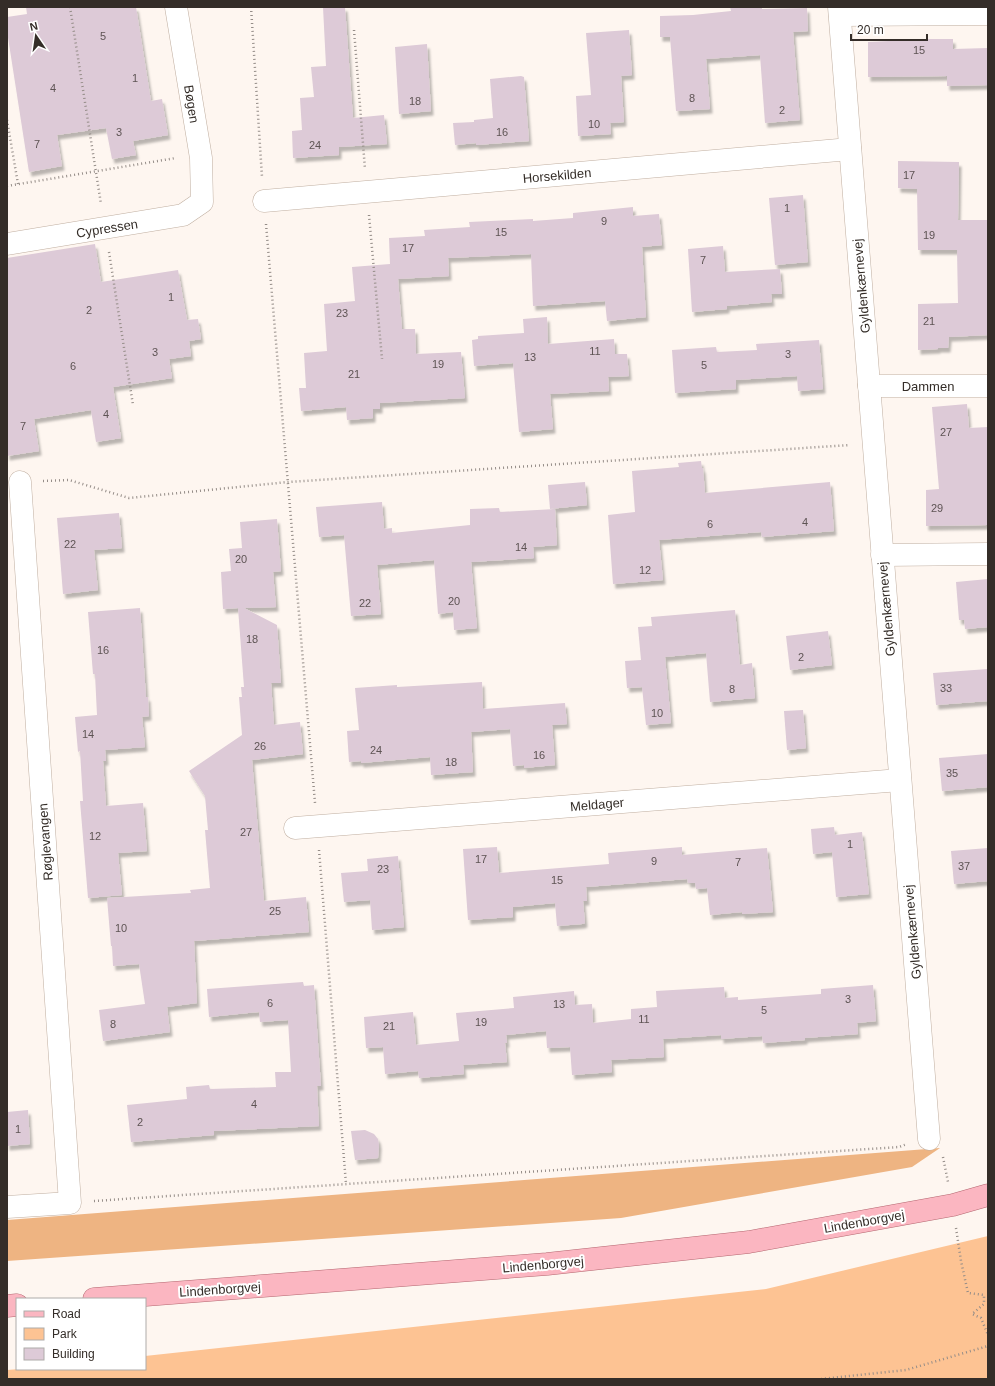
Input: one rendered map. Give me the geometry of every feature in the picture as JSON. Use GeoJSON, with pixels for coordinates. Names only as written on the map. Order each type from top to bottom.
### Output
{"type":"FeatureCollection","features":[{"type":"Feature","properties":{"kind":"main road","name":"Lindenborgvej"},"geometry":{"type":"LineString","coordinates":[[107,1298],[555,1264],[749,1242],[953,1204],[988,1195]]}},
{"type":"Feature","properties":{"kind":"street","name":"Bøgen"},"geometry":{"type":"LineString","coordinates":[[176,7],[201,158],[202,202]]}},
{"type":"Feature","properties":{"kind":"street"},"geometry":{"type":"LineString","coordinates":[[839,11],[988,14]]}},
{"type":"Feature","properties":{"kind":"street","name":"Gyldenkærnevej"},"geometry":{"type":"LineString","coordinates":[[839,11],[929,1139]]}},
{"type":"Feature","properties":{"kind":"street","name":"Horsekilden"},"geometry":{"type":"LineString","coordinates":[[264,201],[850,149]]}},
{"type":"Feature","properties":{"kind":"street","name":"Cypressen"},"geometry":{"type":"LineString","coordinates":[[7,244],[183,215],[202,202]]}},
{"type":"Feature","properties":{"kind":"street","name":"Dammen"},"geometry":{"type":"LineString","coordinates":[[869,386],[988,386]]}},
{"type":"Feature","properties":{"kind":"street","name":"Røglevangen"},"geometry":{"type":"LineString","coordinates":[[20,482],[70,1202]]}},
{"type":"Feature","properties":{"kind":"street"},"geometry":{"type":"LineString","coordinates":[[882,555],[988,554]]}},
{"type":"Feature","properties":{"kind":"street","name":"Meldager"},"geometry":{"type":"LineString","coordinates":[[295,828],[900,780]]}},
{"type":"Feature","properties":{"kind":"street"},"geometry":{"type":"LineString","coordinates":[[7,1207],[70,1202]]}},
{"type":"Feature","properties":{"kind":"path"},"geometry":{"type":"LineString","coordinates":[[251,7],[264,201],[346,1184]]}},
{"type":"Feature","properties":{"kind":"path"},"geometry":{"type":"LineString","coordinates":[[7,120],[18,184]]}},
{"type":"Feature","properties":{"kind":"path"},"geometry":{"type":"LineString","coordinates":[[7,186],[178,158]]}},
{"type":"Feature","properties":{"kind":"path"},"geometry":{"type":"LineString","coordinates":[[20,482],[69,480],[129,498],[288,482],[873,443]]}},
{"type":"Feature","properties":{"kind":"path"},"geometry":{"type":"LineString","coordinates":[[70,1202],[899,1146],[929,1139],[940,1148],[953,1204],[961,1261],[968,1293],[984,1295],[984,1304],[972,1314],[981,1318],[988,1335]]}},
{"type":"Feature","properties":{"kind":"path"},"geometry":{"type":"LineString","coordinates":[[821,1379],[906,1370],[988,1346]]}},
{"type":"Feature","properties":{"kind":"green space"},"geometry":{"type":"Polygon","coordinates":[[[988,1236],[988,1379],[7,1379],[7,1370],[146,1370],[146,1356],[766,1289],[988,1236]]]}},
{"type":"Feature","properties":{"kind":"shaded area"},"geometry":{"type":"Polygon","coordinates":[[[940,1148],[912,1167],[621,1218],[7,1261],[7,1220],[940,1148]]]}},
{"type":"Feature","properties":{"kind":"building"},"geometry":{"type":"Polygon","coordinates":[[[26,7],[136,7],[151,101],[162,99],[168,135],[133,141],[136,155],[112,159],[106,128],[57,135],[62,166],[29,172],[7,31],[7,17],[27,14],[26,7]]]}},
{"type":"Feature","properties":{"kind":"building"},"geometry":{"type":"Polygon","coordinates":[[[323,7],[345,7],[353,118],[384,115],[387,144],[339,147],[339,155],[293,158],[292,131],[302,130],[300,98],[314,97],[311,67],[326,66],[323,7]]]}},
{"type":"Feature","properties":{"kind":"building"},"geometry":{"type":"Polygon","coordinates":[[[730,7],[762,7],[762,9],[807,8],[808,31],[793,32],[800,120],[765,123],[760,55],[706,59],[710,109],[676,111],[670,37],[660,37],[660,16],[693,15],[731,11],[730,7]]]}},
{"type":"Feature","properties":{"kind":"building"},"geometry":{"type":"Polygon","coordinates":[[[629,30],[632,75],[621,76],[624,122],[610,123],[611,134],[578,136],[576,96],[591,95],[586,33],[629,30]]]}},
{"type":"Feature","properties":{"kind":"building"},"geometry":{"type":"Polygon","coordinates":[[[888,39],[953,39],[953,49],[988,48],[988,85],[947,86],[947,76],[868,77],[868,42],[888,41],[888,39]]]}},
{"type":"Feature","properties":{"kind":"building"},"geometry":{"type":"Polygon","coordinates":[[[427,44],[431,111],[399,114],[395,47],[427,44]]]}},
{"type":"Feature","properties":{"kind":"building"},"geometry":{"type":"Polygon","coordinates":[[[524,77],[529,141],[455,145],[453,123],[474,122],[474,120],[493,118],[490,79],[524,77]]]}},
{"type":"Feature","properties":{"kind":"building"},"geometry":{"type":"Polygon","coordinates":[[[898,161],[959,162],[958,220],[988,220],[988,335],[949,337],[948,348],[918,350],[918,304],[958,303],[957,250],[918,250],[917,189],[898,188],[898,161]]]}},
{"type":"Feature","properties":{"kind":"building"},"geometry":{"type":"Polygon","coordinates":[[[803,195],[808,262],[775,265],[769,198],[803,195]]]}},
{"type":"Feature","properties":{"kind":"building"},"geometry":{"type":"Polygon","coordinates":[[[633,207],[633,216],[659,214],[662,245],[642,247],[646,317],[607,321],[605,301],[533,306],[531,254],[448,258],[449,276],[398,279],[402,329],[415,329],[416,354],[461,352],[465,398],[380,403],[380,409],[373,409],[373,418],[347,420],[346,407],[301,411],[299,388],[306,388],[304,353],[327,351],[324,304],[355,301],[352,267],[390,264],[389,238],[425,236],[424,230],[470,227],[469,222],[533,219],[533,221],[573,218],[573,213],[633,207]]]}},
{"type":"Feature","properties":{"kind":"building"},"geometry":{"type":"Polygon","coordinates":[[[95,244],[101,282],[178,270],[187,320],[198,319],[201,339],[189,341],[191,356],[169,359],[172,378],[113,387],[121,438],[96,442],[91,410],[34,419],[39,451],[7,456],[7,258],[95,244]]]}},
{"type":"Feature","properties":{"kind":"building"},"geometry":{"type":"Polygon","coordinates":[[[723,246],[725,272],[780,269],[782,294],[771,294],[772,302],[727,306],[727,309],[692,312],[688,249],[723,246]]]}},
{"type":"Feature","properties":{"kind":"building"},"geometry":{"type":"Polygon","coordinates":[[[547,317],[548,344],[614,339],[615,354],[627,354],[629,376],[608,377],[609,391],[550,394],[553,429],[519,432],[513,363],[474,366],[472,340],[478,339],[478,336],[524,333],[523,319],[547,317]]]}},
{"type":"Feature","properties":{"kind":"building"},"geometry":{"type":"Polygon","coordinates":[[[819,340],[823,389],[798,391],[797,376],[736,380],[736,389],[675,393],[672,350],[716,347],[717,352],[757,350],[756,344],[819,340]]]}},
{"type":"Feature","properties":{"kind":"building"},"geometry":{"type":"Polygon","coordinates":[[[967,404],[969,428],[988,427],[987,525],[926,526],[926,490],[939,489],[932,407],[967,404]]]}},
{"type":"Feature","properties":{"kind":"building"},"geometry":{"type":"Polygon","coordinates":[[[701,461],[705,493],[830,482],[834,531],[762,537],[761,532],[659,540],[663,580],[613,584],[608,515],[635,512],[632,471],[679,467],[678,463],[701,461]]]}},
{"type":"Feature","properties":{"kind":"building"},"geometry":{"type":"Polygon","coordinates":[[[585,482],[587,505],[550,509],[548,485],[585,482]]]}},
{"type":"Feature","properties":{"kind":"building"},"geometry":{"type":"Polygon","coordinates":[[[382,502],[384,529],[392,528],[392,533],[470,525],[470,509],[499,508],[500,512],[555,509],[557,545],[533,547],[534,558],[471,562],[477,628],[454,630],[453,612],[438,614],[434,560],[377,565],[381,614],[351,616],[344,535],[319,537],[316,507],[382,502]]]}},
{"type":"Feature","properties":{"kind":"building"},"geometry":{"type":"Polygon","coordinates":[[[119,513],[122,548],[94,550],[98,590],[63,594],[57,518],[119,513]]]}},
{"type":"Feature","properties":{"kind":"building"},"geometry":{"type":"Polygon","coordinates":[[[277,519],[281,571],[273,572],[276,607],[244,608],[277,625],[281,683],[271,683],[274,725],[300,722],[303,754],[252,760],[264,901],[306,897],[309,932],[194,941],[197,1003],[167,1007],[170,1032],[103,1041],[99,1010],[145,1004],[139,964],[113,966],[107,898],[191,893],[190,890],[210,888],[205,830],[208,830],[205,796],[189,771],[242,735],[239,697],[242,697],[241,687],[244,687],[238,608],[223,609],[221,572],[231,571],[229,549],[242,548],[240,522],[277,519]]]}},
{"type":"Feature","properties":{"kind":"building"},"geometry":{"type":"Polygon","coordinates":[[[988,579],[988,627],[965,629],[964,620],[959,620],[956,582],[988,579]]]}},
{"type":"Feature","properties":{"kind":"building"},"geometry":{"type":"Polygon","coordinates":[[[140,608],[146,697],[148,697],[149,716],[142,717],[145,747],[105,750],[106,761],[103,761],[106,806],[143,803],[147,851],[118,853],[122,895],[88,898],[80,801],[83,801],[80,751],[78,752],[75,717],[97,715],[95,674],[93,674],[88,612],[140,608]]]}},
{"type":"Feature","properties":{"kind":"building"},"geometry":{"type":"Polygon","coordinates":[[[735,610],[740,665],[752,663],[755,698],[710,702],[706,653],[665,657],[671,723],[646,725],[642,687],[627,688],[625,661],[641,660],[638,627],[652,626],[651,617],[735,610]]]}},
{"type":"Feature","properties":{"kind":"building"},"geometry":{"type":"Polygon","coordinates":[[[828,631],[832,665],[790,670],[786,636],[828,631]]]}},
{"type":"Feature","properties":{"kind":"building"},"geometry":{"type":"Polygon","coordinates":[[[988,669],[988,701],[936,705],[933,673],[988,669]]]}},
{"type":"Feature","properties":{"kind":"building"},"geometry":{"type":"Polygon","coordinates":[[[482,682],[483,709],[565,703],[567,724],[552,725],[555,765],[524,768],[524,765],[513,766],[510,729],[471,732],[473,772],[431,775],[430,757],[361,763],[361,761],[349,762],[347,731],[359,730],[355,688],[482,682]]]}},
{"type":"Feature","properties":{"kind":"building"},"geometry":{"type":"Polygon","coordinates":[[[803,710],[806,748],[787,750],[784,711],[803,710]]]}},
{"type":"Feature","properties":{"kind":"building"},"geometry":{"type":"Polygon","coordinates":[[[988,754],[988,787],[942,791],[939,758],[988,754]]]}},
{"type":"Feature","properties":{"kind":"building"},"geometry":{"type":"Polygon","coordinates":[[[834,827],[835,835],[862,832],[869,894],[836,897],[832,852],[813,854],[811,829],[834,827]]]}},
{"type":"Feature","properties":{"kind":"building"},"geometry":{"type":"Polygon","coordinates":[[[497,847],[499,873],[609,864],[608,853],[682,847],[682,855],[767,848],[773,912],[742,914],[742,912],[710,915],[707,888],[696,889],[695,883],[688,883],[687,879],[586,887],[587,901],[583,901],[585,923],[582,924],[557,926],[555,903],[513,907],[513,917],[468,920],[463,849],[497,847]]]}},
{"type":"Feature","properties":{"kind":"building"},"geometry":{"type":"Polygon","coordinates":[[[988,848],[988,881],[954,884],[951,851],[988,848]]]}},
{"type":"Feature","properties":{"kind":"building"},"geometry":{"type":"Polygon","coordinates":[[[398,856],[404,927],[372,930],[370,900],[344,902],[341,873],[368,871],[367,859],[398,856]]]}},
{"type":"Feature","properties":{"kind":"building"},"geometry":{"type":"Polygon","coordinates":[[[303,982],[304,986],[314,985],[321,1086],[317,1086],[319,1126],[214,1131],[214,1135],[131,1142],[127,1105],[187,1099],[186,1087],[209,1085],[210,1089],[276,1087],[275,1072],[291,1072],[288,1020],[260,1022],[259,1012],[209,1017],[207,989],[303,982]]]}},
{"type":"Feature","properties":{"kind":"building"},"geometry":{"type":"Polygon","coordinates":[[[873,985],[876,1021],[857,1023],[858,1034],[763,1043],[762,1036],[721,1039],[721,1035],[663,1039],[664,1057],[611,1060],[612,1072],[572,1075],[570,1047],[547,1048],[546,1031],[506,1035],[507,1043],[505,1043],[507,1062],[463,1065],[464,1074],[419,1078],[418,1071],[385,1074],[383,1047],[366,1048],[364,1017],[413,1012],[416,1045],[459,1041],[456,1013],[514,1008],[513,997],[574,991],[575,1005],[592,1004],[593,1023],[631,1019],[631,1009],[657,1007],[656,991],[724,987],[725,998],[738,997],[738,1000],[821,994],[821,989],[873,985]]]}},
{"type":"Feature","properties":{"kind":"building"},"geometry":{"type":"Polygon","coordinates":[[[28,1110],[30,1144],[7,1146],[7,1112],[28,1110]]]}},
{"type":"Feature","properties":{"kind":"building"},"geometry":{"type":"Polygon","coordinates":[[[365,1130],[374,1134],[378,1139],[378,1158],[355,1160],[351,1131],[365,1130]]]}}]}
